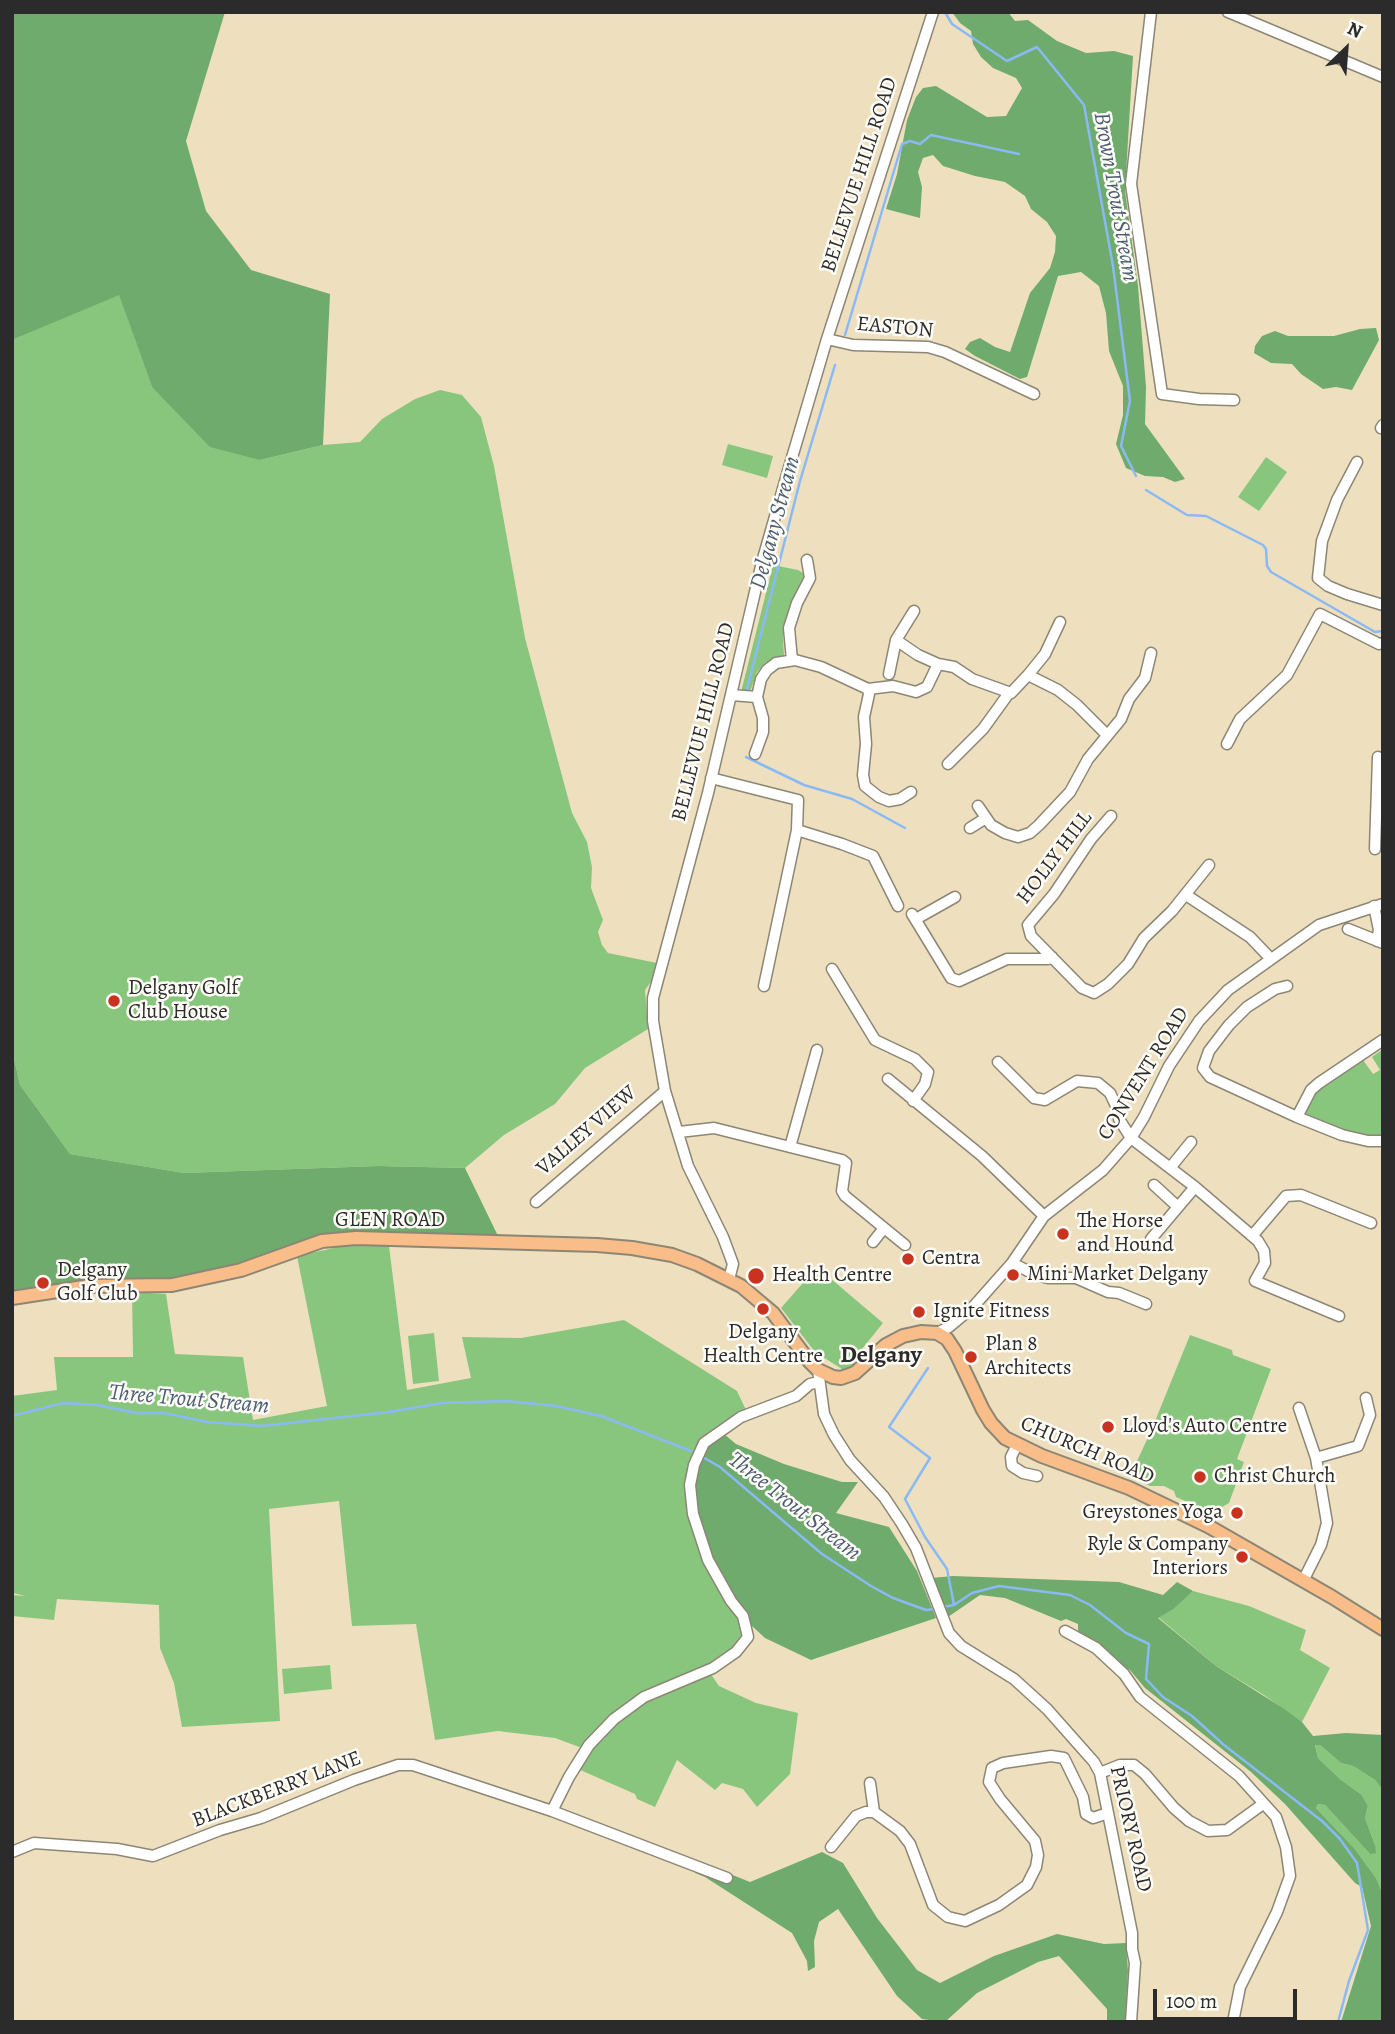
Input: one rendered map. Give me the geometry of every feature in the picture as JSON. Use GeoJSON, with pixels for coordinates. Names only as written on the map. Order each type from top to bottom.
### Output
{"type":"FeatureCollection","features":[{"type":"Feature","properties":{"kind":"main road","name":"GLEN ROAD"},"geometry":{"type":"LineString","coordinates":[[12,1298],[90,1286],[172,1285],[241,1270],[322,1241],[356,1238],[632,1248],[672,1255],[741,1286],[773,1313],[819,1376]]}},
{"type":"Feature","properties":{"kind":"main road"},"geometry":{"type":"LineString","coordinates":[[819,1376],[848,1377],[894,1340],[921,1332],[937,1333]]}},
{"type":"Feature","properties":{"kind":"main road","name":"CHURCH ROAD"},"geometry":{"type":"LineString","coordinates":[[937,1333],[947,1339],[955,1351],[991,1423],[1017,1446],[1129,1488],[1208,1526],[1383,1629]]}},
{"type":"Feature","properties":{"kind":"street","name":"BELLEVUE HILL ROAD"},"geometry":{"type":"LineString","coordinates":[[729,1279],[733,1264],[723,1237],[688,1166],[665,1091],[653,1021],[653,998],[711,778],[765,551],[827,339],[933,12]]}},
{"type":"Feature","properties":{"kind":"street"},"geometry":{"type":"LineString","coordinates":[[1151,12],[1131,184],[1162,394],[1234,400]]}},
{"type":"Feature","properties":{"kind":"street"},"geometry":{"type":"LineString","coordinates":[[1228,12],[1383,77]]}},
{"type":"Feature","properties":{"kind":"street","name":"EASTON"},"geometry":{"type":"LineString","coordinates":[[827,339],[853,345],[928,347],[945,352],[1034,394]]}},
{"type":"Feature","properties":{"kind":"street"},"geometry":{"type":"LineString","coordinates":[[1357,462],[1337,500],[1322,541],[1318,578],[1328,586],[1347,594],[1383,605]]}},
{"type":"Feature","properties":{"kind":"street"},"geometry":{"type":"LineString","coordinates":[[792,660],[789,628],[797,603],[810,578],[807,560]]}},
{"type":"Feature","properties":{"kind":"street"},"geometry":{"type":"LineString","coordinates":[[889,674],[896,640],[914,611]]}},
{"type":"Feature","properties":{"kind":"street"},"geometry":{"type":"LineString","coordinates":[[1227,744],[1240,719],[1287,675],[1320,614],[1383,643]]}},
{"type":"Feature","properties":{"kind":"street"},"geometry":{"type":"LineString","coordinates":[[948,764],[983,729],[1009,693],[1045,654],[1060,622]]}},
{"type":"Feature","properties":{"kind":"street"},"geometry":{"type":"LineString","coordinates":[[896,640],[918,655],[938,664],[954,667],[972,679],[1009,693]]}},
{"type":"Feature","properties":{"kind":"street"},"geometry":{"type":"LineString","coordinates":[[978,806],[992,825],[1005,833],[1018,837],[1030,833],[1070,792],[1088,759],[1121,719],[1129,699],[1145,678],[1150,653]]}},
{"type":"Feature","properties":{"kind":"street"},"geometry":{"type":"LineString","coordinates":[[755,754],[763,732],[763,718],[757,697],[761,679],[767,670],[776,663],[792,660],[821,667],[868,689],[864,717],[865,786],[889,801],[900,799],[911,792]]}},
{"type":"Feature","properties":{"kind":"street"},"geometry":{"type":"LineString","coordinates":[[868,689],[893,686],[916,692],[927,687],[938,664]]}},
{"type":"Feature","properties":{"kind":"street"},"geometry":{"type":"LineString","coordinates":[[1028,675],[1058,690],[1107,735]]}},
{"type":"Feature","properties":{"kind":"street"},"geometry":{"type":"LineString","coordinates":[[731,695],[757,697]]}},
{"type":"Feature","properties":{"kind":"street"},"geometry":{"type":"LineString","coordinates":[[1375,849],[1379,806],[1378,757]]}},
{"type":"Feature","properties":{"kind":"street"},"geometry":{"type":"LineString","coordinates":[[711,778],[798,800],[797,831],[764,986]]}},
{"type":"Feature","properties":{"kind":"street","name":"HOLLY HILL"},"geometry":{"type":"LineString","coordinates":[[1111,816],[1028,925],[1031,936],[1082,988],[1094,993],[1128,964],[1144,938],[1209,865]]}},
{"type":"Feature","properties":{"kind":"street"},"geometry":{"type":"LineString","coordinates":[[970,828],[986,818]]}},
{"type":"Feature","properties":{"kind":"street"},"geometry":{"type":"LineString","coordinates":[[797,831],[873,856],[898,906]]}},
{"type":"Feature","properties":{"kind":"street"},"geometry":{"type":"LineString","coordinates":[[1185,895],[1250,937],[1271,959]]}},
{"type":"Feature","properties":{"kind":"street"},"geometry":{"type":"LineString","coordinates":[[955,897],[914,916],[951,978],[959,981],[1007,959],[1052,957]]}},
{"type":"Feature","properties":{"kind":"street"},"geometry":{"type":"LineString","coordinates":[[1348,929],[1380,942],[1378,905]]}},
{"type":"Feature","properties":{"kind":"street","name":"CONVENT ROAD"},"geometry":{"type":"LineString","coordinates":[[937,1333],[949,1327],[973,1307],[1012,1263],[1044,1216],[1089,1184],[1131,1138],[1169,1066],[1199,1021],[1228,990],[1319,925],[1378,905]]}},
{"type":"Feature","properties":{"kind":"street"},"geometry":{"type":"LineString","coordinates":[[832,969],[875,1040],[915,1059],[928,1072],[925,1084],[913,1101]]}},
{"type":"Feature","properties":{"kind":"street"},"geometry":{"type":"LineString","coordinates":[[1287,986],[1275,989],[1247,1007],[1209,1051],[1203,1069],[1210,1077],[1297,1117],[1342,1135],[1368,1141],[1383,1141]]}},
{"type":"Feature","properties":{"kind":"street"},"geometry":{"type":"LineString","coordinates":[[1297,1117],[1311,1090],[1383,1040]]}},
{"type":"Feature","properties":{"kind":"street"},"geometry":{"type":"LineString","coordinates":[[790,1147],[817,1050]]}},
{"type":"Feature","properties":{"kind":"street"},"geometry":{"type":"LineString","coordinates":[[998,1062],[1034,1098],[1045,1100],[1077,1082],[1098,1083],[1110,1093],[1119,1119],[1131,1138],[1195,1187],[1252,1236],[1264,1251],[1265,1263],[1255,1282],[1339,1316]]}},
{"type":"Feature","properties":{"kind":"street"},"geometry":{"type":"LineString","coordinates":[[888,1079],[982,1156],[1044,1216]]}},
{"type":"Feature","properties":{"kind":"street","name":"VALLEY VIEW"},"geometry":{"type":"LineString","coordinates":[[536,1202],[665,1091]]}},
{"type":"Feature","properties":{"kind":"street"},"geometry":{"type":"LineString","coordinates":[[679,1132],[714,1128],[846,1163],[842,1191],[845,1196],[905,1245]]}},
{"type":"Feature","properties":{"kind":"street"},"geometry":{"type":"LineString","coordinates":[[1170,1168],[1191,1142]]}},
{"type":"Feature","properties":{"kind":"street"},"geometry":{"type":"LineString","coordinates":[[1154,1185],[1178,1207]]}},
{"type":"Feature","properties":{"kind":"street"},"geometry":{"type":"LineString","coordinates":[[1151,1239],[1195,1187]]}},
{"type":"Feature","properties":{"kind":"street"},"geometry":{"type":"LineString","coordinates":[[1252,1236],[1286,1196],[1301,1195],[1371,1223]]}},
{"type":"Feature","properties":{"kind":"street"},"geometry":{"type":"LineString","coordinates":[[873,1242],[884,1228]]}},
{"type":"Feature","properties":{"kind":"street"},"geometry":{"type":"LineString","coordinates":[[1012,1263],[1036,1275],[1076,1278],[1146,1304]]}},
{"type":"Feature","properties":{"kind":"street"},"geometry":{"type":"LineString","coordinates":[[552,1811],[589,1745],[614,1719],[644,1697],[713,1668],[736,1652],[748,1637],[743,1616],[731,1601],[708,1560],[693,1514],[690,1485],[694,1465],[704,1443],[750,1411],[796,1396],[819,1376]]}},
{"type":"Feature","properties":{"kind":"street","name":"PRIORY ROAD"},"geometry":{"type":"LineString","coordinates":[[819,1376],[824,1414],[834,1435],[850,1460],[884,1497],[916,1548],[949,1633],[961,1646],[1013,1679],[1047,1709],[1094,1762],[1100,1773],[1132,1933],[1135,1963],[1131,2022]]}},
{"type":"Feature","properties":{"kind":"street"},"geometry":{"type":"LineString","coordinates":[[1316,1458],[1358,1446],[1370,1415],[1366,1398]]}},
{"type":"Feature","properties":{"kind":"street"},"geometry":{"type":"LineString","coordinates":[[1299,1408],[1316,1458],[1327,1523],[1321,1545],[1303,1581]]}},
{"type":"Feature","properties":{"kind":"street"},"geometry":{"type":"LineString","coordinates":[[1017,1446],[1011,1458],[1012,1466],[1023,1473],[1037,1476]]}},
{"type":"Feature","properties":{"kind":"street"},"geometry":{"type":"LineString","coordinates":[[1065,1631],[1096,1648],[1124,1674],[1140,1697],[1239,1776],[1276,1817],[1286,1847],[1290,1876],[1277,1912],[1240,1987],[1233,2022]]}},
{"type":"Feature","properties":{"kind":"street"},"geometry":{"type":"LineString","coordinates":[[831,1847],[856,1816],[874,1812],[900,1831],[910,1844],[933,1905],[948,1917],[965,1921],[999,1905],[1027,1885],[1036,1867],[1038,1855],[1035,1841],[989,1782],[992,1768],[1003,1763],[1051,1756],[1064,1758],[1083,1797],[1086,1814],[1093,1818],[1108,1813]]}},
{"type":"Feature","properties":{"kind":"street","name":"BLACKBERRY LANE"},"geometry":{"type":"LineString","coordinates":[[12,1852],[34,1843],[117,1849],[153,1856],[220,1830],[261,1818],[354,1780],[398,1765],[413,1765],[552,1811],[727,1878]]}},
{"type":"Feature","properties":{"kind":"street"},"geometry":{"type":"LineString","coordinates":[[1100,1773],[1120,1765],[1134,1765],[1174,1808],[1189,1821],[1208,1831],[1227,1830],[1263,1804]]}},
{"type":"Feature","properties":{"kind":"street"},"geometry":{"type":"LineString","coordinates":[[870,1783],[874,1812]]}},
{"type":"Feature","properties":{"kind":"green space"},"geometry":{"type":"Polygon","coordinates":[[[12,12],[225,12],[186,141],[206,211],[251,270],[330,294],[323,445],[260,460],[210,447],[152,387],[119,295],[12,340],[12,12]]]}},
{"type":"Feature","properties":{"kind":"green space"},"geometry":{"type":"Polygon","coordinates":[[[952,12],[1008,12],[1015,21],[1028,20],[1057,41],[1086,53],[1114,51],[1133,56],[1125,191],[1138,286],[1146,387],[1145,424],[1185,479],[1175,482],[1163,477],[1145,476],[1126,468],[1116,444],[1123,415],[1123,386],[1109,351],[1106,313],[1099,286],[1081,272],[1058,276],[1027,377],[1020,379],[965,349],[970,342],[980,338],[1010,352],[1030,293],[1050,268],[1056,236],[1047,222],[1031,209],[1025,196],[1005,182],[943,166],[933,155],[923,158],[918,172],[922,187],[920,218],[886,209],[897,174],[907,120],[916,97],[923,88],[936,86],[987,117],[1006,116],[1022,88],[1016,78],[993,68],[981,57],[973,44],[971,31],[960,23],[952,12]]]}},
{"type":"Feature","properties":{"kind":"green space"},"geometry":{"type":"Polygon","coordinates":[[[119,294],[152,387],[260,460],[323,445],[360,442],[382,419],[415,399],[440,390],[462,395],[481,417],[494,466],[525,638],[572,813],[587,842],[592,867],[591,888],[603,920],[598,932],[602,945],[608,953],[657,963],[653,979],[645,990],[648,1029],[585,1068],[555,1104],[504,1135],[465,1168],[378,1166],[184,1173],[70,1154],[20,1085],[12,1050],[12,340],[119,294]]]}},
{"type":"Feature","properties":{"kind":"green space"},"geometry":{"type":"Polygon","coordinates":[[[1376,328],[1379,340],[1352,390],[1336,387],[1323,389],[1301,374],[1292,364],[1271,363],[1254,353],[1262,336],[1275,331],[1288,336],[1334,336],[1376,328]]]}},
{"type":"Feature","properties":{"kind":"green space"},"geometry":{"type":"Polygon","coordinates":[[[728,444],[773,456],[767,478],[722,465],[728,444]]]}},
{"type":"Feature","properties":{"kind":"green space"},"geometry":{"type":"Polygon","coordinates":[[[1266,457],[1287,472],[1259,511],[1238,497],[1266,457]]]}},
{"type":"Feature","properties":{"kind":"green space"},"geometry":{"type":"Polygon","coordinates":[[[773,565],[798,570],[803,573],[805,579],[792,606],[783,636],[784,656],[765,663],[757,672],[750,692],[741,692],[773,565]]]}},
{"type":"Feature","properties":{"kind":"green space"},"geometry":{"type":"Polygon","coordinates":[[[1383,1049],[1383,1137],[1351,1133],[1304,1115],[1310,1098],[1329,1080],[1363,1060],[1373,1074],[1380,1070],[1372,1057],[1383,1049]]]}},
{"type":"Feature","properties":{"kind":"green space"},"geometry":{"type":"Polygon","coordinates":[[[12,1050],[20,1085],[70,1154],[184,1173],[378,1166],[465,1168],[499,1238],[378,1234],[308,1239],[241,1264],[171,1279],[145,1281],[109,1278],[12,1292],[12,1050]]]}},
{"type":"Feature","properties":{"kind":"green space"},"geometry":{"type":"Polygon","coordinates":[[[357,1243],[389,1246],[407,1390],[471,1378],[462,1337],[521,1338],[624,1320],[737,1391],[746,1410],[709,1433],[698,1446],[688,1476],[687,1505],[693,1529],[714,1580],[738,1618],[742,1636],[735,1648],[702,1667],[643,1692],[611,1717],[582,1748],[555,1738],[498,1731],[435,1740],[416,1624],[352,1626],[339,1501],[269,1509],[280,1721],[182,1727],[174,1683],[160,1648],[159,1605],[57,1599],[54,1620],[12,1616],[12,1595],[26,1596],[12,1593],[12,1396],[57,1390],[54,1357],[133,1357],[132,1292],[166,1294],[175,1354],[243,1357],[253,1420],[327,1406],[297,1256],[357,1243]]]}},
{"type":"Feature","properties":{"kind":"green space"},"geometry":{"type":"Polygon","coordinates":[[[817,1267],[883,1323],[858,1354],[863,1359],[845,1371],[815,1352],[781,1308],[817,1267]]]}},
{"type":"Feature","properties":{"kind":"green space"},"geometry":{"type":"Polygon","coordinates":[[[434,1333],[439,1381],[413,1384],[408,1336],[434,1333]]]}},
{"type":"Feature","properties":{"kind":"green space"},"geometry":{"type":"Polygon","coordinates":[[[1190,1335],[1232,1350],[1233,1355],[1271,1369],[1237,1459],[1244,1462],[1229,1503],[1212,1513],[1176,1497],[1174,1491],[1164,1486],[1150,1486],[1130,1476],[1190,1335]]]}},
{"type":"Feature","properties":{"kind":"green space"},"geometry":{"type":"Polygon","coordinates":[[[724,1434],[736,1444],[784,1464],[842,1482],[858,1482],[836,1513],[889,1527],[917,1571],[936,1618],[811,1660],[765,1638],[752,1626],[716,1570],[695,1507],[693,1482],[706,1444],[724,1434]]]}},
{"type":"Feature","properties":{"kind":"green space"},"geometry":{"type":"Polygon","coordinates":[[[953,1576],[1119,1582],[1163,1595],[1177,1582],[1193,1591],[1175,1608],[1158,1618],[1216,1666],[1283,1708],[1302,1722],[1313,1736],[1346,1733],[1383,1735],[1383,1791],[1375,1780],[1353,1766],[1341,1763],[1320,1745],[1315,1745],[1318,1758],[1362,1795],[1368,1806],[1365,1818],[1376,1853],[1370,1854],[1325,1805],[1318,1804],[1316,1808],[1355,1849],[1376,1878],[1383,1894],[1383,2022],[1341,2022],[1371,1926],[1362,1887],[1355,1883],[1285,1804],[1251,1772],[1145,1688],[1129,1669],[1126,1673],[1078,1631],[1078,1624],[1066,1619],[1061,1621],[1005,1598],[980,1595],[948,1617],[931,1578],[953,1576]]]}},
{"type":"Feature","properties":{"kind":"green space"},"geometry":{"type":"Polygon","coordinates":[[[1193,1591],[1249,1606],[1306,1630],[1300,1650],[1330,1668],[1302,1722],[1216,1666],[1158,1617],[1175,1608],[1193,1591]]]}},
{"type":"Feature","properties":{"kind":"green space"},"geometry":{"type":"Polygon","coordinates":[[[330,1665],[332,1689],[284,1694],[282,1669],[330,1665]]]}},
{"type":"Feature","properties":{"kind":"green space"},"geometry":{"type":"Polygon","coordinates":[[[710,1673],[719,1686],[756,1703],[798,1713],[790,1774],[757,1807],[743,1789],[722,1783],[715,1790],[677,1760],[655,1807],[637,1799],[635,1794],[578,1769],[599,1738],[629,1711],[658,1693],[710,1673]]]}},
{"type":"Feature","properties":{"kind":"green space"},"geometry":{"type":"Polygon","coordinates":[[[1315,1744],[1320,1745],[1341,1763],[1353,1766],[1375,1780],[1383,1791],[1383,1894],[1376,1878],[1355,1849],[1316,1808],[1318,1804],[1325,1805],[1370,1854],[1375,1845],[1365,1818],[1368,1806],[1362,1795],[1318,1758],[1315,1744]]]}},
{"type":"Feature","properties":{"kind":"green space"},"geometry":{"type":"Polygon","coordinates":[[[822,1852],[843,1863],[877,1918],[917,1970],[940,1983],[994,1956],[1057,1934],[1104,1944],[1126,1943],[1128,1971],[1125,2022],[1107,2022],[1107,2009],[1059,1956],[1038,1962],[977,1993],[945,2022],[922,2019],[897,1996],[838,1909],[819,1922],[814,1941],[815,1967],[808,1971],[807,1961],[792,1933],[695,1873],[698,1861],[750,1882],[822,1852]]]}},
{"type":"Feature","properties":{"kind":"waterway","name":"Brown Trout Stream"},"geometry":{"type":"LineString","coordinates":[[945,12],[952,24],[1007,61],[1037,47],[1084,105],[1113,266],[1130,401],[1121,446],[1136,476]]}},
{"type":"Feature","properties":{"kind":"waterway","name":"Delgany Stream"},"geometry":{"type":"LineString","coordinates":[[845,335],[902,144],[910,141],[920,144],[931,135],[1019,154]]}},
{"type":"Feature","properties":{"kind":"waterway","name":"Delgany Stream"},"geometry":{"type":"LineString","coordinates":[[747,689],[800,481],[835,365]]}},
{"type":"Feature","properties":{"kind":"waterway","name":"Brown Trout Stream"},"geometry":{"type":"LineString","coordinates":[[1146,490],[1187,515],[1206,516],[1263,545],[1266,549],[1267,566],[1271,572],[1375,632],[1383,631]]}},
{"type":"Feature","properties":{"kind":"waterway","name":"Delgany Stream"},"geometry":{"type":"LineString","coordinates":[[746,757],[804,785],[852,799],[905,828]]}},
{"type":"Feature","properties":{"kind":"waterway","name":"Delgany Stream"},"geometry":{"type":"LineString","coordinates":[[928,1368],[889,1427],[930,1458],[905,1499],[925,1537],[947,1569],[954,1605]]}},
{"type":"Feature","properties":{"kind":"waterway","name":"Three Trout Stream"},"geometry":{"type":"LineString","coordinates":[[12,1416],[63,1403],[98,1405],[136,1413],[164,1413],[207,1422],[262,1426],[389,1412],[442,1403],[507,1401],[556,1406],[601,1416],[696,1453]]}},
{"type":"Feature","properties":{"kind":"waterway","name":"Three Trout Stream"},"geometry":{"type":"LineString","coordinates":[[701,1456],[720,1467],[822,1554],[893,1598],[926,1610],[935,1609]]}},
{"type":"Feature","properties":{"kind":"waterway","name":"Three Trout Stream"},"geometry":{"type":"LineString","coordinates":[[942,1607],[954,1605],[972,1593],[999,1586],[1070,1595],[1090,1605],[1126,1633],[1149,1644],[1146,1679],[1163,1697],[1192,1716],[1224,1745],[1322,1821],[1340,1839],[1357,1863],[1368,1930],[1349,1981],[1338,2022]]}},
{"type":"Feature","properties":{"kind":"place","name":"Delgany Golf Club House"},"geometry":{"type":"Point","coordinates":[114,1001]}},
{"type":"Feature","properties":{"kind":"place","name":"The Horse and Hound"},"geometry":{"type":"Point","coordinates":[1063,1234]}},
{"type":"Feature","properties":{"kind":"place","name":"Centra"},"geometry":{"type":"Point","coordinates":[908,1259]}},
{"type":"Feature","properties":{"kind":"place","name":"Mini Market Delgany"},"geometry":{"type":"Point","coordinates":[1013,1275]}},
{"type":"Feature","properties":{"kind":"place","name":"Health Centre"},"geometry":{"type":"Point","coordinates":[756,1276]}},
{"type":"Feature","properties":{"kind":"place","name":"Delgany Golf Club"},"geometry":{"type":"Point","coordinates":[43,1283]}},
{"type":"Feature","properties":{"kind":"place","name":"Delgany Health Centre"},"geometry":{"type":"Point","coordinates":[763,1309]}},
{"type":"Feature","properties":{"kind":"place","name":"Ignite Fitness"},"geometry":{"type":"Point","coordinates":[919,1312]}},
{"type":"Feature","properties":{"kind":"place","name":"Plan 8 Architects"},"geometry":{"type":"Point","coordinates":[971,1357]}},
{"type":"Feature","properties":{"kind":"place","name":"Lloyd's Auto Centre"},"geometry":{"type":"Point","coordinates":[1108,1427]}},
{"type":"Feature","properties":{"kind":"place","name":"Christ Church"},"geometry":{"type":"Point","coordinates":[1200,1477]}},
{"type":"Feature","properties":{"kind":"place","name":"Greystones Yoga"},"geometry":{"type":"Point","coordinates":[1237,1513]}},
{"type":"Feature","properties":{"kind":"place","name":"Ryle & Company Interiors"},"geometry":{"type":"Point","coordinates":[1242,1557]}},
{"type":"Feature","properties":{"kind":"district","name":"Delgany"},"geometry":{"type":"Point","coordinates":[881,1356]}}]}
